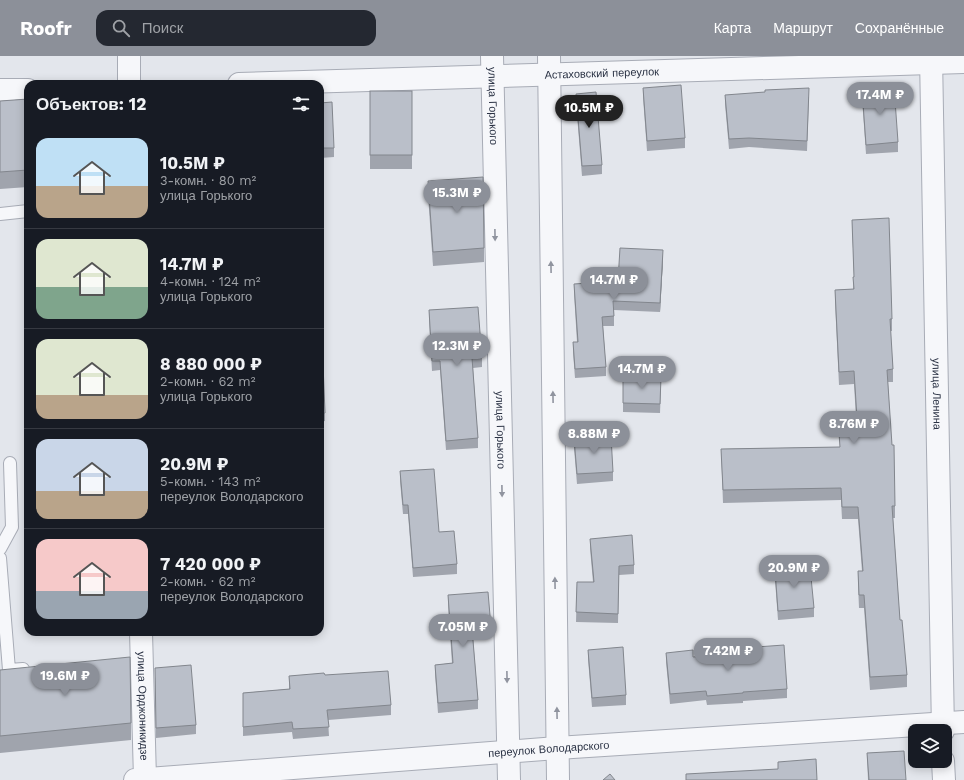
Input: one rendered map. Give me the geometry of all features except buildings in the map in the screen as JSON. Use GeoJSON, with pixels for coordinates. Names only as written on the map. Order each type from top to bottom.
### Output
{"type":"FeatureCollection","features":[{"type":"Feature","properties":{"kind":"street"},"geometry":{"type":"LineString","coordinates":[[129,56],[129,80]]}},
{"type":"Feature","properties":{"kind":"street","name":"Астаховский переулок"},"geometry":{"type":"LineString","coordinates":[[295,80],[492,66],[931,60],[964,62]]}},
{"type":"Feature","properties":{"kind":"street","name":"улица Ленина"},"geometry":{"type":"LineString","coordinates":[[931,60],[950,724]]}},
{"type":"Feature","properties":{"kind":"street"},"geometry":{"type":"LineString","coordinates":[[549,65],[558,780]]}},
{"type":"Feature","properties":{"kind":"street","name":"улица Горького"},"geometry":{"type":"LineString","coordinates":[[492,66],[509,780]]}},
{"type":"Feature","properties":{"kind":"street"},"geometry":{"type":"LineString","coordinates":[[0,90],[24,90]]}},
{"type":"Feature","properties":{"kind":"street","name":"улица Орджоникидзе"},"geometry":{"type":"LineString","coordinates":[[140,636],[134,660],[140,780]]}},
{"type":"Feature","properties":{"kind":"street","name":"переулок Володарского"},"geometry":{"type":"LineString","coordinates":[[140,780],[557,748],[908,728]]}},
{"type":"Feature","properties":{"kind":"street"},"geometry":{"type":"LineString","coordinates":[[944,768],[944,780]]}},
{"type":"Feature","properties":{"kind":"lane"},"geometry":{"type":"LineString","coordinates":[[0,214],[24,211]]}},
{"type":"Feature","properties":{"kind":"lane"},"geometry":{"type":"LineString","coordinates":[[0,549],[12,527],[10,463]]}},
{"type":"Feature","properties":{"kind":"lane"},"geometry":{"type":"LineString","coordinates":[[0,558],[9,670],[32,668]]}}]}
